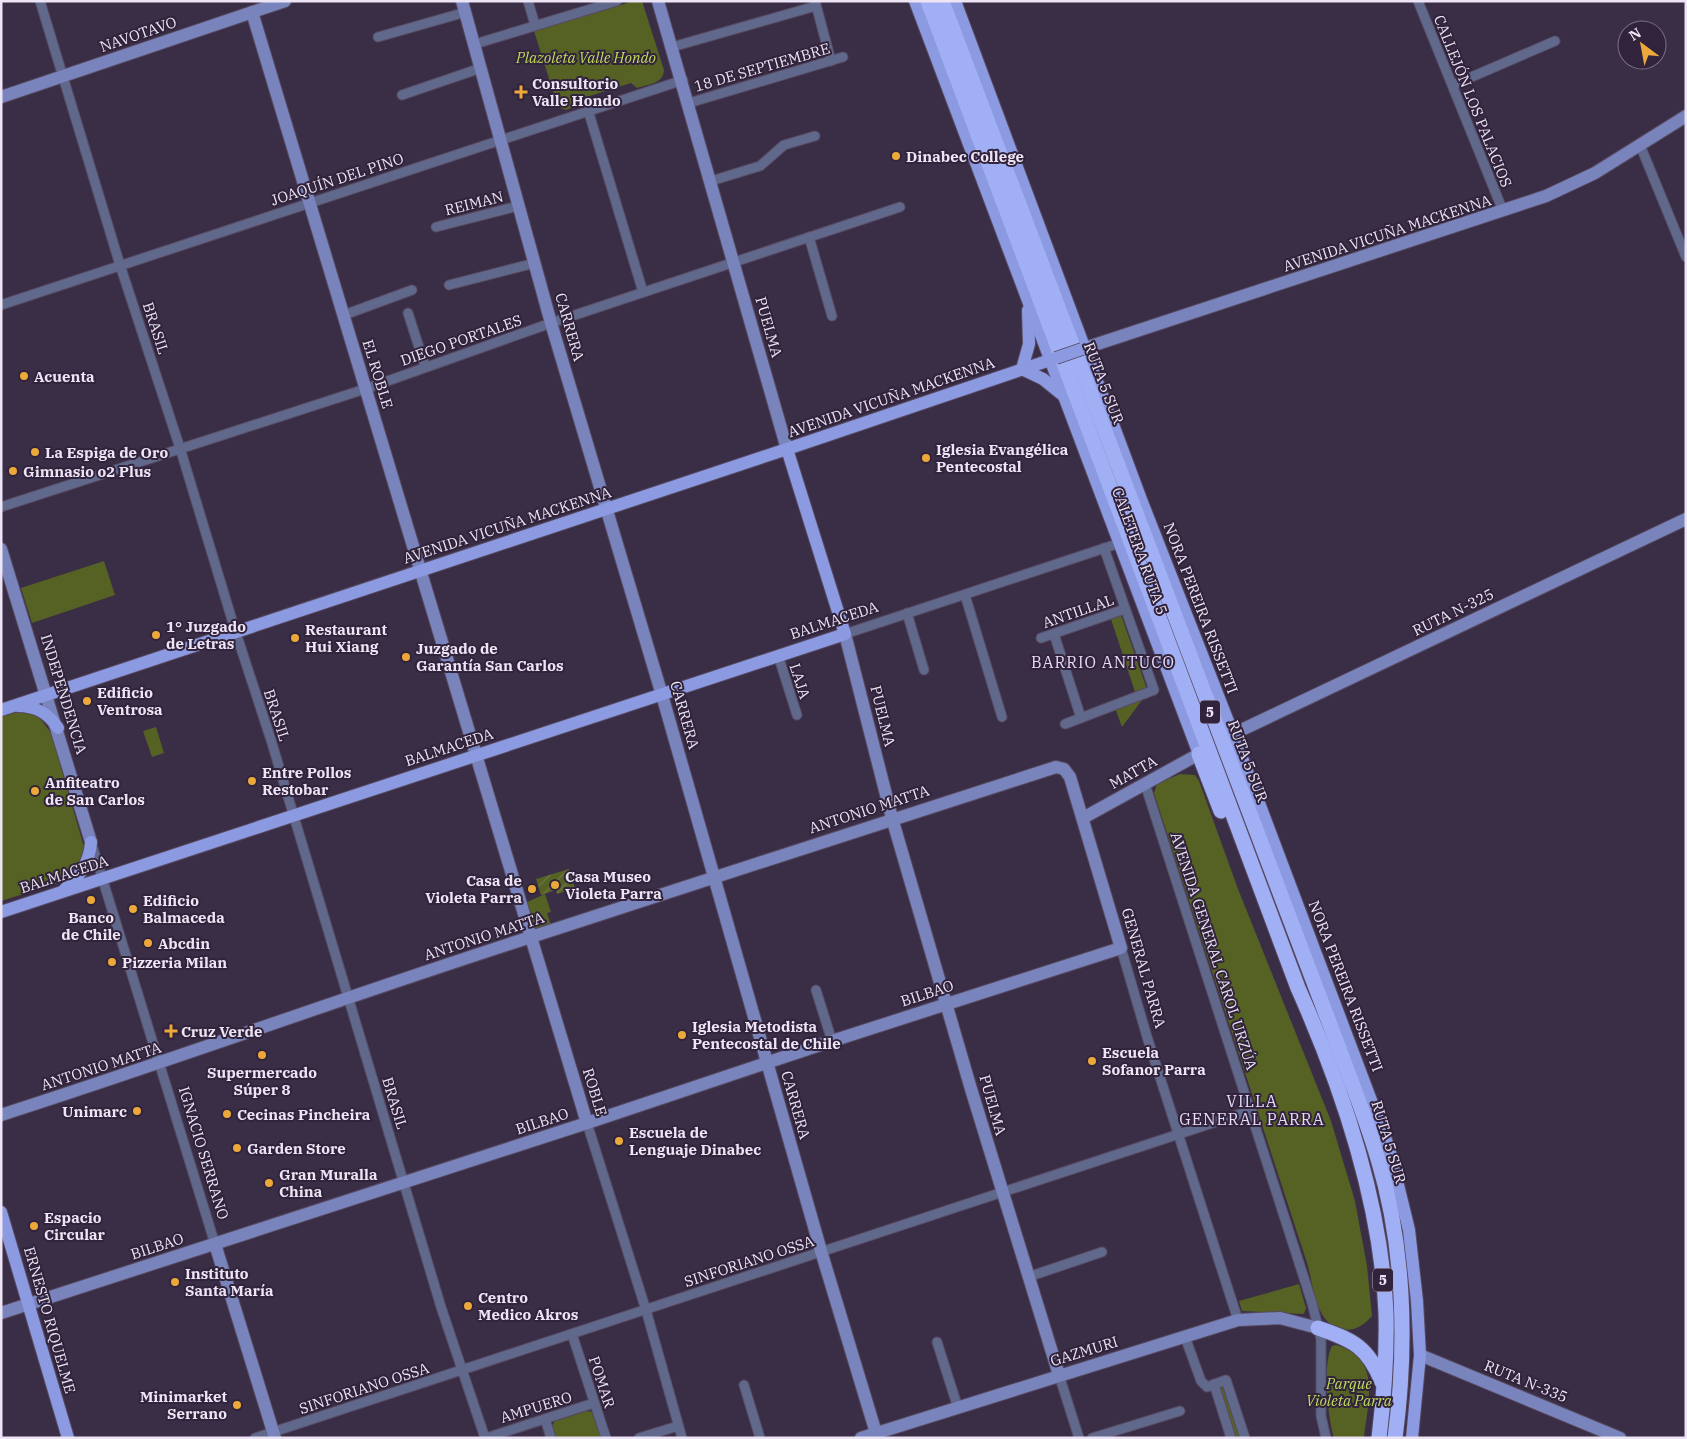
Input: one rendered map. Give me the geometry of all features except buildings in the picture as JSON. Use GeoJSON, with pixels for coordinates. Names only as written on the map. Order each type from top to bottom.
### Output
{"type":"FeatureCollection","features":[{"type":"Feature","properties":{"kind":"highway","name":"RUTA 5 SUR"},"geometry":{"type":"LineString","coordinates":[[928,1],[1298,988],[1339,1092],[1364,1177],[1378,1243],[1384,1288],[1386,1337],[1379,1438]]}},
{"type":"Feature","properties":{"kind":"highway","name":"RUTA 5 SUR"},"geometry":{"type":"LineString","coordinates":[[942,1],[1335,1038],[1379,1160],[1390,1208],[1400,1279],[1401,1364],[1395,1438]]}},
{"type":"Feature","properties":{"kind":"highway"},"geometry":{"type":"LineString","coordinates":[[1199,754],[1246,878],[1298,988]]}},
{"type":"Feature","properties":{"kind":"highway"},"geometry":{"type":"LineString","coordinates":[[1318,1328],[1350,1340],[1361,1348],[1375,1365],[1383,1385]]}},
{"type":"Feature","properties":{"kind":"main road","name":"CALETERA RUTA 5"},"geometry":{"type":"LineString","coordinates":[[915,1],[1026,295],[1053,358],[1066,398],[1199,754]]}},
{"type":"Feature","properties":{"kind":"main road","name":"NORA PEREIRA RISSETTI"},"geometry":{"type":"LineString","coordinates":[[955,1],[1084,349],[1190,628],[1233,734],[1378,1116],[1397,1172],[1411,1244],[1420,1355],[1412,1438]]}},
{"type":"Feature","properties":{"kind":"main road"},"geometry":{"type":"LineString","coordinates":[[1026,295],[1029,344],[1022,369],[1043,379],[1066,398]]}},
{"type":"Feature","properties":{"kind":"main road","name":"AVENIDA VICUÑA MACKENNA"},"geometry":{"type":"LineString","coordinates":[[5,709],[1084,349]]}},
{"type":"Feature","properties":{"kind":"main road","name":"PUELMA"},"geometry":{"type":"LineString","coordinates":[[788,449],[845,634]]}},
{"type":"Feature","properties":{"kind":"main road","name":"BALMACEDA"},"geometry":{"type":"LineString","coordinates":[[1,912],[845,634]]}},
{"type":"Feature","properties":{"kind":"main road"},"geometry":{"type":"LineString","coordinates":[[5,709],[24,706],[39,710],[49,717],[58,728]]}},
{"type":"Feature","properties":{"kind":"main road"},"geometry":{"type":"LineString","coordinates":[[60,892],[82,870],[89,856],[91,842]]}},
{"type":"Feature","properties":{"kind":"main road","name":"ERNESTO RIQUELME"},"geometry":{"type":"LineString","coordinates":[[1,1212],[68,1438]]}},
{"type":"Feature","properties":{"kind":"street","name":"BRASIL"},"geometry":{"type":"LineString","coordinates":[[40,1],[120,265],[180,448],[236,633],[271,740],[292,816],[462,1370],[485,1438]]}},
{"type":"Feature","properties":{"kind":"street","name":"NAVOTAVO"},"geometry":{"type":"LineString","coordinates":[[1,97],[62,77],[250,7],[285,1]]}},
{"type":"Feature","properties":{"kind":"street"},"geometry":{"type":"LineString","coordinates":[[528,1],[535,26]]}},
{"type":"Feature","properties":{"kind":"street"},"geometry":{"type":"LineString","coordinates":[[474,44],[617,1]]}},
{"type":"Feature","properties":{"kind":"street","name":"PUELMA"},"geometry":{"type":"LineString","coordinates":[[658,1],[683,80],[788,449]]}},
{"type":"Feature","properties":{"kind":"street","name":"CALLEJÓN LOS PALACIOS"},"geometry":{"type":"LineString","coordinates":[[1418,1],[1503,211]]}},
{"type":"Feature","properties":{"kind":"street"},"geometry":{"type":"LineString","coordinates":[[672,47],[816,3],[831,60]]}},
{"type":"Feature","properties":{"kind":"street","name":"EL ROBLE"},"geometry":{"type":"LineString","coordinates":[[250,7],[477,755]]}},
{"type":"Feature","properties":{"kind":"street"},"geometry":{"type":"LineString","coordinates":[[378,37],[464,7]]}},
{"type":"Feature","properties":{"kind":"street","name":"CARRERA"},"geometry":{"type":"LineString","coordinates":[[464,7],[551,323],[662,695],[821,1252],[877,1435]]}},
{"type":"Feature","properties":{"kind":"street"},"geometry":{"type":"LineString","coordinates":[[1453,85],[1555,41]]}},
{"type":"Feature","properties":{"kind":"street","name":"18 DE SEPTIEMBRE"},"geometry":{"type":"LineString","coordinates":[[689,103],[842,57]]}},
{"type":"Feature","properties":{"kind":"street"},"geometry":{"type":"LineString","coordinates":[[402,94],[481,68]]}},
{"type":"Feature","properties":{"kind":"street","name":"JOAQUÍN DEL PINO"},"geometry":{"type":"LineString","coordinates":[[1,305],[683,80]]}},
{"type":"Feature","properties":{"kind":"street"},"geometry":{"type":"LineString","coordinates":[[588,110],[642,292]]}},
{"type":"Feature","properties":{"kind":"street","name":"AVENIDA VICUÑA MACKENNA"},"geometry":{"type":"LineString","coordinates":[[1084,349],[1503,211],[1567,187],[1686,116]]}},
{"type":"Feature","properties":{"kind":"street"},"geometry":{"type":"LineString","coordinates":[[711,181],[760,166],[784,145],[815,136]]}},
{"type":"Feature","properties":{"kind":"street"},"geometry":{"type":"LineString","coordinates":[[1640,145],[1686,257]]}},
{"type":"Feature","properties":{"kind":"street","name":"REIMAN"},"geometry":{"type":"LineString","coordinates":[[436,227],[518,206]]}},
{"type":"Feature","properties":{"kind":"street","name":"DIEGO PORTALES"},"geometry":{"type":"LineString","coordinates":[[1,507],[365,389],[425,366],[642,292],[900,207]]}},
{"type":"Feature","properties":{"kind":"street"},"geometry":{"type":"LineString","coordinates":[[809,236],[832,316]]}},
{"type":"Feature","properties":{"kind":"street"},"geometry":{"type":"LineString","coordinates":[[449,285],[535,263]]}},
{"type":"Feature","properties":{"kind":"street"},"geometry":{"type":"LineString","coordinates":[[344,315],[412,290]]}},
{"type":"Feature","properties":{"kind":"street"},"geometry":{"type":"LineString","coordinates":[[408,313],[425,366]]}},
{"type":"Feature","properties":{"kind":"street","name":"RUTA N-325"},"geometry":{"type":"LineString","coordinates":[[1233,734],[1686,519]]}},
{"type":"Feature","properties":{"kind":"street","name":"BALMACEDA"},"geometry":{"type":"LineString","coordinates":[[845,634],[1120,543]]}},
{"type":"Feature","properties":{"kind":"street"},"geometry":{"type":"LineString","coordinates":[[1064,724],[1154,690],[1104,548]]}},
{"type":"Feature","properties":{"kind":"street","name":"INDEPENDENCIA"},"geometry":{"type":"LineString","coordinates":[[1,549],[58,728],[102,878]]}},
{"type":"Feature","properties":{"kind":"street"},"geometry":{"type":"LineString","coordinates":[[965,595],[1002,717]]}},
{"type":"Feature","properties":{"kind":"street","name":"ANTILLAL"},"geometry":{"type":"LineString","coordinates":[[1040,638],[1125,609]]}},
{"type":"Feature","properties":{"kind":"street"},"geometry":{"type":"LineString","coordinates":[[907,613],[924,670]]}},
{"type":"Feature","properties":{"kind":"street","name":"PUELMA"},"geometry":{"type":"LineString","coordinates":[[845,634],[892,818],[1002,1193],[1079,1438]]}},
{"type":"Feature","properties":{"kind":"street"},"geometry":{"type":"LineString","coordinates":[[1054,634],[1081,718]]}},
{"type":"Feature","properties":{"kind":"street","name":"LAJA"},"geometry":{"type":"LineString","coordinates":[[778,656],[797,715]]}},
{"type":"Feature","properties":{"kind":"street","name":"MATTA"},"geometry":{"type":"LineString","coordinates":[[1083,818],[1199,754]]}},
{"type":"Feature","properties":{"kind":"street","name":"ROBLE"},"geometry":{"type":"LineString","coordinates":[[477,755],[530,937],[646,1310],[682,1438]]}},
{"type":"Feature","properties":{"kind":"street","name":"ANTONIO MATTA"},"geometry":{"type":"LineString","coordinates":[[1,1115],[160,1064],[530,937],[715,878],[892,818],[1056,767],[1064,768]]}},
{"type":"Feature","properties":{"kind":"street","name":"GENERAL PARRA"},"geometry":{"type":"LineString","coordinates":[[1064,768],[1070,777],[1083,818],[1178,1134],[1238,1320]]}},
{"type":"Feature","properties":{"kind":"street","name":"AVENIDA GENERAL CAROL URZÚA"},"geometry":{"type":"LineString","coordinates":[[1145,784],[1307,1284],[1321,1339],[1321,1416],[1326,1438]]}},
{"type":"Feature","properties":{"kind":"street","name":"IGNACIO SERRANO"},"geometry":{"type":"LineString","coordinates":[[102,878],[274,1435]]}},
{"type":"Feature","properties":{"kind":"street","name":"BILBAO"},"geometry":{"type":"LineString","coordinates":[[1,1314],[587,1123],[767,1062],[1121,948]]}},
{"type":"Feature","properties":{"kind":"street"},"geometry":{"type":"LineString","coordinates":[[816,990],[832,1041]]}},
{"type":"Feature","properties":{"kind":"street","name":"SINFORIANO OSSA"},"geometry":{"type":"LineString","coordinates":[[255,1438],[274,1435],[462,1370],[1252,1110]]}},
{"type":"Feature","properties":{"kind":"street"},"geometry":{"type":"LineString","coordinates":[[1028,1277],[1102,1252]]}},
{"type":"Feature","properties":{"kind":"street","name":"GAZMURI"},"geometry":{"type":"LineString","coordinates":[[861,1438],[877,1435],[1059,1375],[1238,1320],[1280,1318],[1318,1328]]}},
{"type":"Feature","properties":{"kind":"street","name":"POMAR"},"geometry":{"type":"LineString","coordinates":[[572,1334],[606,1438]]}},
{"type":"Feature","properties":{"kind":"street"},"geometry":{"type":"LineString","coordinates":[[1185,1337],[1201,1380],[1207,1387],[1226,1380],[1245,1438]]}},
{"type":"Feature","properties":{"kind":"street"},"geometry":{"type":"LineString","coordinates":[[937,1342],[958,1408]]}},
{"type":"Feature","properties":{"kind":"street","name":"RUTA N-335"},"geometry":{"type":"LineString","coordinates":[[1420,1355],[1620,1438]]}},
{"type":"Feature","properties":{"kind":"street"},"geometry":{"type":"LineString","coordinates":[[1214,1384],[1231,1438]]}},
{"type":"Feature","properties":{"kind":"street"},"geometry":{"type":"LineString","coordinates":[[744,1385],[760,1438]]}},
{"type":"Feature","properties":{"kind":"street","name":"AMPUERO"},"geometry":{"type":"LineString","coordinates":[[485,1438],[594,1404]]}},
{"type":"Feature","properties":{"kind":"street"},"geometry":{"type":"LineString","coordinates":[[1092,1438],[1180,1410]]}},
{"type":"Feature","properties":{"kind":"street"},"geometry":{"type":"LineString","coordinates":[[545,1419],[550,1438]]}},
{"type":"Feature","properties":{"kind":"street"},"geometry":{"type":"LineString","coordinates":[[639,1438],[678,1426]]}},
{"type":"Feature","properties":{"kind":"green space","name":"Plazoleta Valle Hondo"},"geometry":{"type":"Polygon","coordinates":[[[634,1],[642,1],[664,70],[661,78],[655,83],[637,88],[631,83],[580,99],[578,106],[566,110],[558,107],[534,31],[634,1]]]}},
{"type":"Feature","properties":{"kind":"green space"},"geometry":{"type":"Polygon","coordinates":[[[104,561],[115,595],[32,623],[21,588],[104,561]]]}},
{"type":"Feature","properties":{"kind":"green space"},"geometry":{"type":"Polygon","coordinates":[[[1121,615],[1147,689],[1135,692],[1111,619],[1121,615]]]}},
{"type":"Feature","properties":{"kind":"green space"},"geometry":{"type":"Polygon","coordinates":[[[1145,696],[1122,727],[1115,708],[1145,696]]]}},
{"type":"Feature","properties":{"kind":"green space"},"geometry":{"type":"Polygon","coordinates":[[[21,711],[30,712],[39,717],[51,733],[84,847],[78,867],[65,881],[1,901],[1,717],[21,711]]]}},
{"type":"Feature","properties":{"kind":"green space"},"geometry":{"type":"Polygon","coordinates":[[[156,727],[164,753],[152,757],[143,731],[156,727]]]}},
{"type":"Feature","properties":{"kind":"green space","name":"Parque Violeta Parra"},"geometry":{"type":"Polygon","coordinates":[[[1180,774],[1195,775],[1199,781],[1238,889],[1331,1121],[1355,1201],[1367,1266],[1372,1316],[1365,1323],[1354,1329],[1346,1330],[1332,1325],[1321,1312],[1317,1302],[1307,1263],[1154,793],[1157,784],[1180,774]]]}},
{"type":"Feature","properties":{"kind":"green space"},"geometry":{"type":"Polygon","coordinates":[[[569,869],[575,888],[557,894],[556,890],[541,895],[536,879],[569,869]]]}},
{"type":"Feature","properties":{"kind":"green space"},"geometry":{"type":"Polygon","coordinates":[[[545,894],[551,912],[547,913],[551,925],[537,930],[533,928],[525,903],[545,894]]]}},
{"type":"Feature","properties":{"kind":"green space"},"geometry":{"type":"Polygon","coordinates":[[[1299,1284],[1306,1308],[1304,1314],[1242,1311],[1239,1301],[1299,1284]]]}},
{"type":"Feature","properties":{"kind":"green space","name":"Parque Violeta Parra"},"geometry":{"type":"Polygon","coordinates":[[[1336,1345],[1351,1351],[1366,1370],[1369,1382],[1369,1396],[1364,1438],[1334,1438],[1328,1405],[1327,1365],[1332,1346],[1336,1345]]]}},
{"type":"Feature","properties":{"kind":"green space"},"geometry":{"type":"Polygon","coordinates":[[[1225,1381],[1244,1438],[1232,1438],[1214,1385],[1225,1381]]]}},
{"type":"Feature","properties":{"kind":"green space"},"geometry":{"type":"Polygon","coordinates":[[[587,1411],[593,1412],[601,1438],[556,1438],[552,1426],[555,1421],[587,1411]]]}},
{"type":"Feature","properties":{"kind":"place","name":"Consultorio Valle Hondo"},"geometry":{"type":"Point","coordinates":[521,92]}},
{"type":"Feature","properties":{"kind":"place","name":"Dinabec College"},"geometry":{"type":"Point","coordinates":[896,156]}},
{"type":"Feature","properties":{"kind":"place","name":"Acuenta"},"geometry":{"type":"Point","coordinates":[24,376]}},
{"type":"Feature","properties":{"kind":"place","name":"La Espiga de Oro"},"geometry":{"type":"Point","coordinates":[35,452]}},
{"type":"Feature","properties":{"kind":"place","name":"Iglesia Evangélica Pentecostal"},"geometry":{"type":"Point","coordinates":[926,458]}},
{"type":"Feature","properties":{"kind":"place","name":"Gimnasio o2 Plus"},"geometry":{"type":"Point","coordinates":[13,471]}},
{"type":"Feature","properties":{"kind":"place","name":"1° Juzgado de Letras"},"geometry":{"type":"Point","coordinates":[156,635]}},
{"type":"Feature","properties":{"kind":"place","name":"Restaurant Hui Xiang"},"geometry":{"type":"Point","coordinates":[295,638]}},
{"type":"Feature","properties":{"kind":"place","name":"Juzgado de Garantía San Carlos"},"geometry":{"type":"Point","coordinates":[406,657]}},
{"type":"Feature","properties":{"kind":"place","name":"Edificio Ventrosa"},"geometry":{"type":"Point","coordinates":[87,701]}},
{"type":"Feature","properties":{"kind":"place","name":"Entre Pollos Restobar"},"geometry":{"type":"Point","coordinates":[252,781]}},
{"type":"Feature","properties":{"kind":"place","name":"Anfiteatro de San Carlos"},"geometry":{"type":"Point","coordinates":[35,791]}},
{"type":"Feature","properties":{"kind":"place","name":"Casa Museo Violeta Parra"},"geometry":{"type":"Point","coordinates":[555,885]}},
{"type":"Feature","properties":{"kind":"place","name":"Casa de Violeta Parra"},"geometry":{"type":"Point","coordinates":[532,889]}},
{"type":"Feature","properties":{"kind":"place","name":"Banco de Chile"},"geometry":{"type":"Point","coordinates":[91,900]}},
{"type":"Feature","properties":{"kind":"place","name":"Edificio Balmaceda"},"geometry":{"type":"Point","coordinates":[133,909]}},
{"type":"Feature","properties":{"kind":"place","name":"Abcdin"},"geometry":{"type":"Point","coordinates":[148,943]}},
{"type":"Feature","properties":{"kind":"place","name":"Pizzeria Milan"},"geometry":{"type":"Point","coordinates":[112,962]}},
{"type":"Feature","properties":{"kind":"place","name":"Cruz Verde"},"geometry":{"type":"Point","coordinates":[171,1031]}},
{"type":"Feature","properties":{"kind":"place","name":"Iglesia Metodista Pentecostal de Chile"},"geometry":{"type":"Point","coordinates":[682,1035]}},
{"type":"Feature","properties":{"kind":"place","name":"Supermercado Súper 8"},"geometry":{"type":"Point","coordinates":[262,1055]}},
{"type":"Feature","properties":{"kind":"place","name":"Escuela Sofanor Parra"},"geometry":{"type":"Point","coordinates":[1092,1061]}},
{"type":"Feature","properties":{"kind":"place","name":"Unimarc"},"geometry":{"type":"Point","coordinates":[137,1111]}},
{"type":"Feature","properties":{"kind":"place","name":"Cecinas Pincheira"},"geometry":{"type":"Point","coordinates":[227,1114]}},
{"type":"Feature","properties":{"kind":"place","name":"Escuela de Lenguaje Dinabec"},"geometry":{"type":"Point","coordinates":[619,1141]}},
{"type":"Feature","properties":{"kind":"place","name":"Garden Store"},"geometry":{"type":"Point","coordinates":[237,1148]}},
{"type":"Feature","properties":{"kind":"place","name":"Gran Muralla China"},"geometry":{"type":"Point","coordinates":[269,1183]}},
{"type":"Feature","properties":{"kind":"place","name":"Espacio Circular"},"geometry":{"type":"Point","coordinates":[34,1226]}},
{"type":"Feature","properties":{"kind":"place","name":"Instituto Santa María"},"geometry":{"type":"Point","coordinates":[175,1282]}},
{"type":"Feature","properties":{"kind":"place","name":"Centro Medico Akros"},"geometry":{"type":"Point","coordinates":[468,1306]}},
{"type":"Feature","properties":{"kind":"place","name":"Minimarket Serrano"},"geometry":{"type":"Point","coordinates":[237,1405]}},
{"type":"Feature","properties":{"kind":"district","name":"BARRIO ANTUCO"},"geometry":{"type":"Point","coordinates":[1103,662]}},
{"type":"Feature","properties":{"kind":"district","name":"VILLA GENERAL PARRA"},"geometry":{"type":"Point","coordinates":[1252,1110]}}]}
